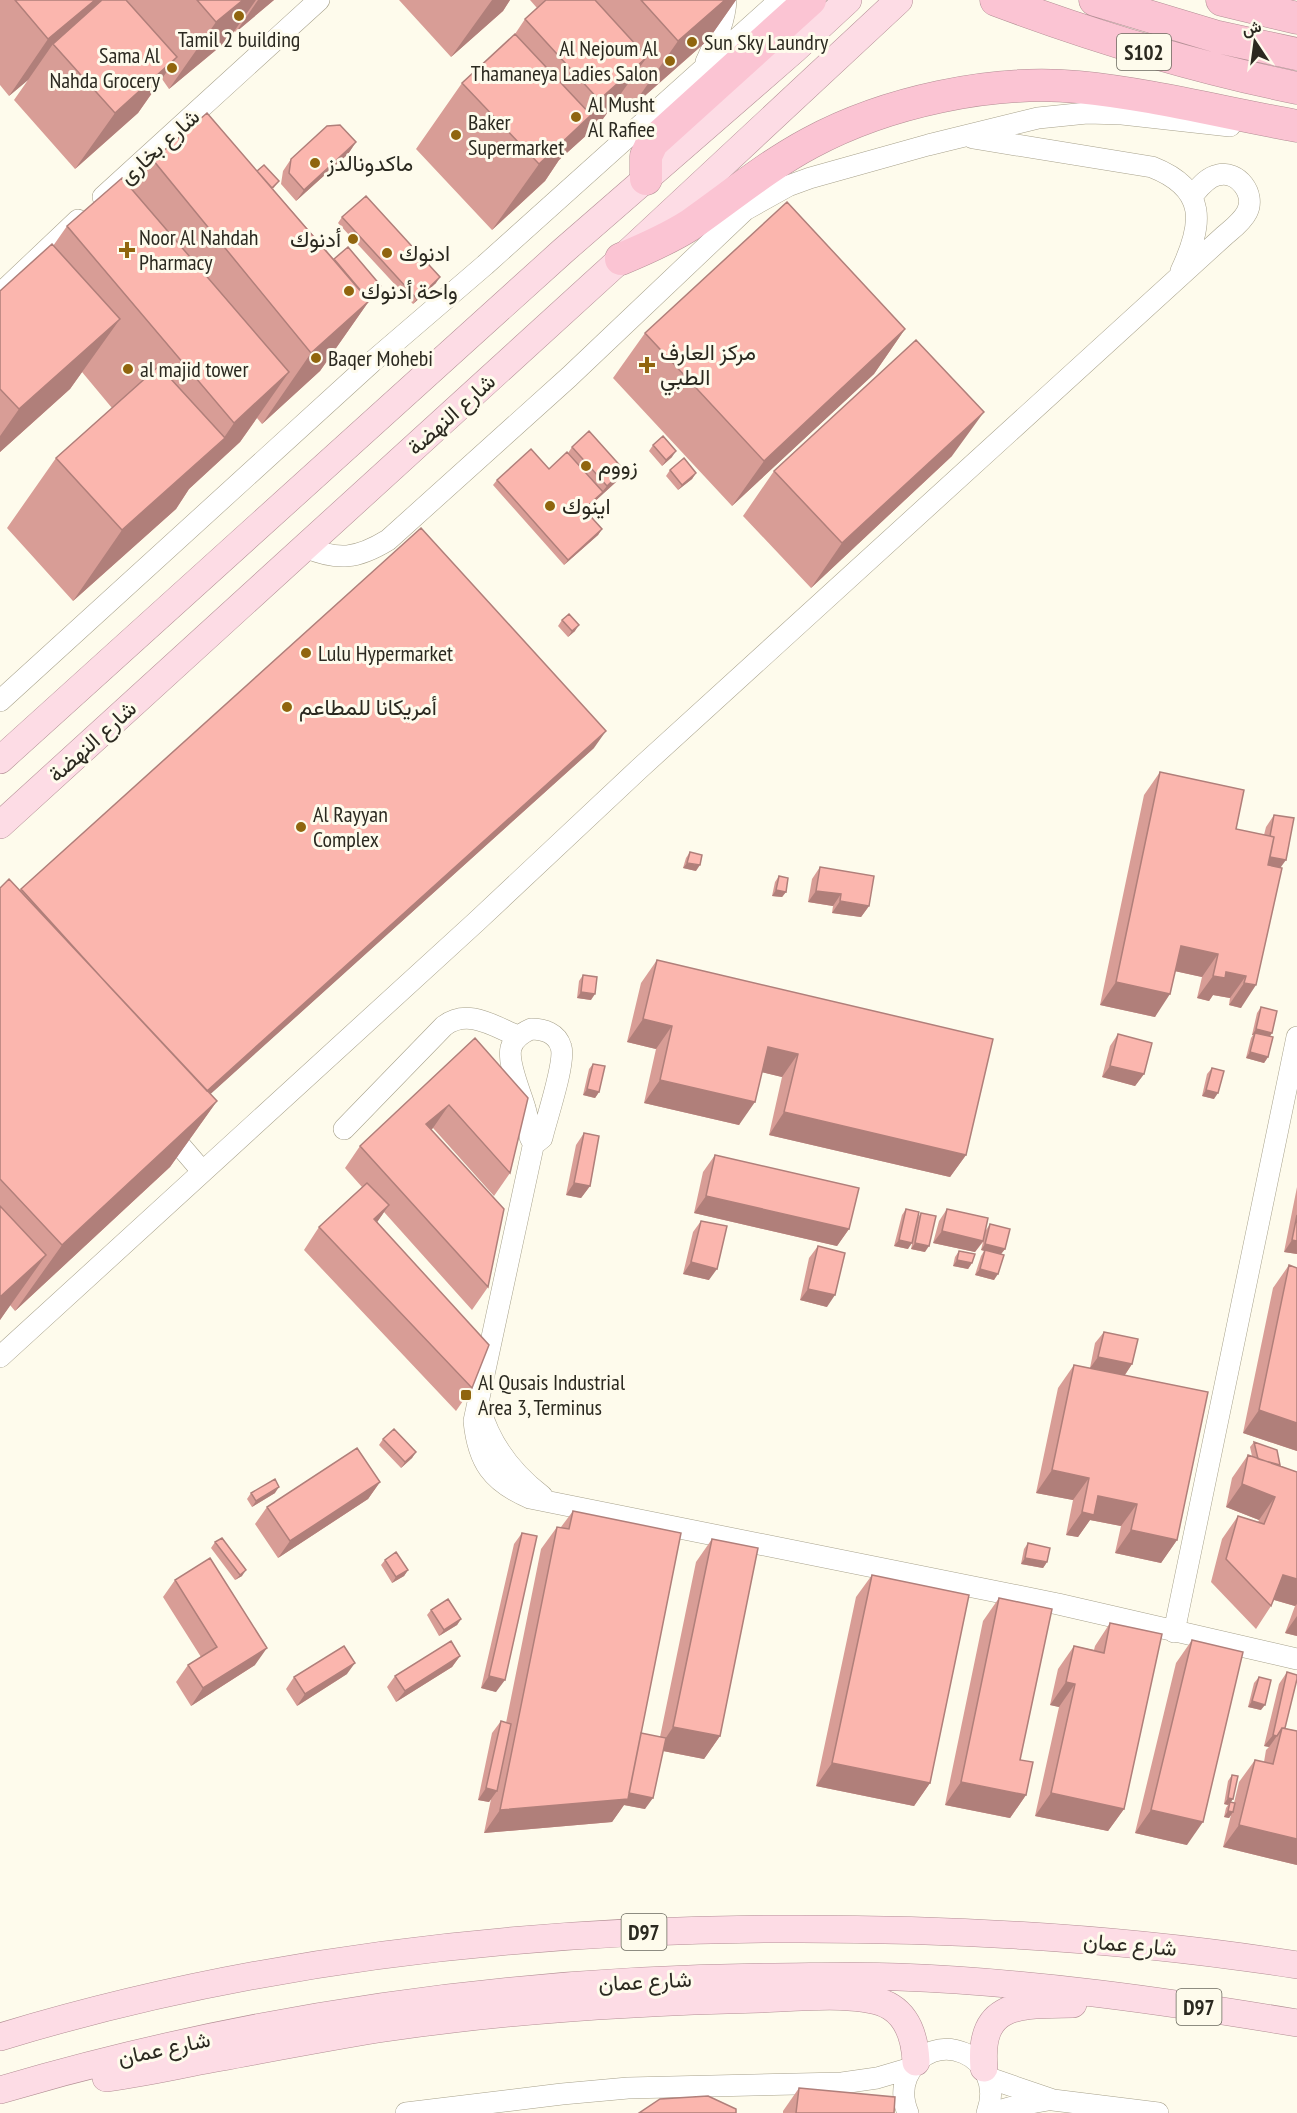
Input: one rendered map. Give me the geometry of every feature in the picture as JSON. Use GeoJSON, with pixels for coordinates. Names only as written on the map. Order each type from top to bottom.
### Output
{"type":"FeatureCollection","features":[{"type":"Feature","properties":{"kind":"highway"},"geometry":{"type":"LineString","coordinates":[[646,179],[646,156],[652,143],[810,0]]}},
{"type":"Feature","properties":{"kind":"highway","name":"S102"},"geometry":{"type":"LineString","coordinates":[[996,0],[1140,51],[1297,88]]}},
{"type":"Feature","properties":{"kind":"highway","name":"S102"},"geometry":{"type":"LineString","coordinates":[[1095,0],[1218,37],[1297,54]]}},
{"type":"Feature","properties":{"kind":"highway"},"geometry":{"type":"LineString","coordinates":[[1222,0],[1297,18]]}},
{"type":"Feature","properties":{"kind":"highway"},"geometry":{"type":"LineString","coordinates":[[621,258],[645,250],[689,225],[777,162],[811,142],[855,122],[920,101],[1013,87],[1076,87],[1130,94],[1297,126]]}},
{"type":"Feature","properties":{"kind":"main road","name":"شارع النهضة"},"geometry":{"type":"LineString","coordinates":[[0,760],[563,250],[794,50],[848,0]]}},
{"type":"Feature","properties":{"kind":"main road","name":"شارع النهضة"},"geometry":{"type":"LineString","coordinates":[[0,825],[621,258],[899,0]]}},
{"type":"Feature","properties":{"kind":"main road","name":"شارع عمان"},"geometry":{"type":"LineString","coordinates":[[0,2037],[100,2008],[228,1980],[336,1961],[436,1947],[552,1937],[729,1929],[924,1930],[1186,1949],[1297,1965]]}},
{"type":"Feature","properties":{"kind":"main road","name":"شارع عمان"},"geometry":{"type":"LineString","coordinates":[[11,2087],[134,2054],[237,2032],[397,2006],[540,1988],[642,1980],[896,1976],[1101,1993],[1297,2023]]}},
{"type":"Feature","properties":{"kind":"main road"},"geometry":{"type":"LineString","coordinates":[[986,2073],[983,2044],[986,2033],[1000,2015],[1010,2009],[1022,2007],[1089,2001],[1101,1993]]}},
{"type":"Feature","properties":{"kind":"main road"},"geometry":{"type":"LineString","coordinates":[[11,2087],[114,2077],[378,2029],[461,2019],[585,2007],[699,2000],[822,1997],[873,2001],[890,2006],[902,2017],[910,2029],[915,2046],[914,2065]]}},
{"type":"Feature","properties":{"kind":"street","name":"شارع بخارى"},"geometry":{"type":"LineString","coordinates":[[0,294],[150,153],[319,0]]}},
{"type":"Feature","properties":{"kind":"street"},"geometry":{"type":"LineString","coordinates":[[702,70],[716,40],[725,12],[726,0]]}},
{"type":"Feature","properties":{"kind":"street"},"geometry":{"type":"LineString","coordinates":[[0,701],[372,362],[494,257],[780,0]]}},
{"type":"Feature","properties":{"kind":"street"},"geometry":{"type":"LineString","coordinates":[[305,547],[325,556],[342,557],[373,549],[388,540],[569,377],[745,210],[788,186],[963,136],[1038,118],[1087,113],[1145,115],[1230,126],[1266,120]]}},
{"type":"Feature","properties":{"kind":"street"},"geometry":{"type":"LineString","coordinates":[[963,136],[1152,166],[1169,173],[1184,184],[1192,196],[1196,210],[1192,247],[1178,278]]}},
{"type":"Feature","properties":{"kind":"street"},"geometry":{"type":"LineString","coordinates":[[0,1357],[1238,224],[1247,211],[1249,201],[1248,192],[1243,183],[1225,174],[1208,180],[1192,196]]}},
{"type":"Feature","properties":{"kind":"street"},"geometry":{"type":"LineString","coordinates":[[344,1129],[451,1021],[470,1017],[515,1042]]}},
{"type":"Feature","properties":{"kind":"street"},"geometry":{"type":"LineString","coordinates":[[531,1029],[546,1031],[558,1040],[562,1054],[542,1138],[539,1142],[534,1142],[530,1137],[525,1107],[510,1058],[515,1042],[523,1032],[531,1029]]}},
{"type":"Feature","properties":{"kind":"street"},"geometry":{"type":"LineString","coordinates":[[1174,1632],[1297,1038]]}},
{"type":"Feature","properties":{"kind":"street"},"geometry":{"type":"LineString","coordinates":[[155,1116],[202,1171]]}},
{"type":"Feature","properties":{"kind":"street"},"geometry":{"type":"LineString","coordinates":[[534,1142],[478,1399],[484,1423],[510,1467],[548,1501],[1058,1604],[1297,1659]]}},
{"type":"Feature","properties":{"kind":"street"},"geometry":{"type":"LineString","coordinates":[[406,2113],[628,2088],[842,2083],[877,2078],[914,2065],[935,2051],[949,2049],[974,2058],[986,2073],[992,2090],[989,2113],[1019,2105],[1053,2100]]}},
{"type":"Feature","properties":{"kind":"street"},"geometry":{"type":"LineString","coordinates":[[907,2112],[903,2098],[904,2083],[914,2065]]}},
{"type":"Feature","properties":{"kind":"street"},"geometry":{"type":"LineString","coordinates":[[986,2073],[1053,2100],[1158,2113]]}},
{"type":"Feature","properties":{"kind":"street"},"geometry":{"type":"LineString","coordinates":[[842,2083],[875,2095],[907,2112]]}},
{"type":"Feature","properties":{"kind":"building"},"geometry":{"type":"Polygon","coordinates":[[[15,0],[95,0],[48,39],[15,0]]]}},
{"type":"Feature","properties":{"kind":"building"},"geometry":{"type":"Polygon","coordinates":[[[102,0],[126,0],[177,57],[115,113],[53,44],[102,0]]]}},
{"type":"Feature","properties":{"kind":"building"},"geometry":{"type":"Polygon","coordinates":[[[197,0],[243,0],[216,22],[197,0]]]}},
{"type":"Feature","properties":{"kind":"building"},"geometry":{"type":"Polygon","coordinates":[[[546,0],[595,0],[647,57],[599,100],[525,19],[546,0]]]}},
{"type":"Feature","properties":{"kind":"building"},"geometry":{"type":"Polygon","coordinates":[[[641,0],[725,0],[678,41],[641,0]]]}},
{"type":"Feature","properties":{"kind":"building"},"geometry":{"type":"Polygon","coordinates":[[[515,34],[591,115],[539,164],[462,83],[515,34]]]}},
{"type":"Feature","properties":{"kind":"building"},"geometry":{"type":"Polygon","coordinates":[[[207,113],[369,301],[311,353],[153,160],[207,113]]]}},
{"type":"Feature","properties":{"kind":"building","name":"ماكدونالدز"},"geometry":{"type":"Polygon","coordinates":[[[340,125],[356,142],[304,190],[289,173],[291,159],[327,126],[340,125]]]}},
{"type":"Feature","properties":{"kind":"building"},"geometry":{"type":"Polygon","coordinates":[[[264,165],[279,181],[272,188],[257,171],[264,165]]]}},
{"type":"Feature","properties":{"kind":"building"},"geometry":{"type":"Polygon","coordinates":[[[122,178],[289,372],[234,423],[67,226],[122,178]]]}},
{"type":"Feature","properties":{"kind":"building","name":"ادنوك"},"geometry":{"type":"Polygon","coordinates":[[[366,196],[440,277],[417,299],[342,217],[366,196]]]}},
{"type":"Feature","properties":{"kind":"building"},"geometry":{"type":"Polygon","coordinates":[[[787,202],[905,329],[764,461],[645,333],[787,202]]]}},
{"type":"Feature","properties":{"kind":"building"},"geometry":{"type":"Polygon","coordinates":[[[52,244],[120,319],[19,409],[0,389],[0,291],[52,244]]]}},
{"type":"Feature","properties":{"kind":"building"},"geometry":{"type":"Polygon","coordinates":[[[348,247],[381,286],[367,298],[334,259],[348,247]]]}},
{"type":"Feature","properties":{"kind":"building"},"geometry":{"type":"Polygon","coordinates":[[[916,340],[984,412],[842,543],[774,471],[916,340]]]}},
{"type":"Feature","properties":{"kind":"building"},"geometry":{"type":"Polygon","coordinates":[[[159,366],[225,438],[122,530],[56,458],[159,366]]]}},
{"type":"Feature","properties":{"kind":"building"},"geometry":{"type":"Polygon","coordinates":[[[589,431],[624,470],[607,486],[572,447],[589,431]]]}},
{"type":"Feature","properties":{"kind":"building"},"geometry":{"type":"Polygon","coordinates":[[[663,436],[676,451],[666,460],[653,445],[663,436]]]}},
{"type":"Feature","properties":{"kind":"building","name":"اينوك"},"geometry":{"type":"Polygon","coordinates":[[[531,449],[549,469],[567,452],[603,492],[584,509],[602,529],[568,560],[497,480],[531,449]]]}},
{"type":"Feature","properties":{"kind":"building"},"geometry":{"type":"Polygon","coordinates":[[[684,458],[696,473],[682,485],[670,470],[684,458]]]}},
{"type":"Feature","properties":{"kind":"building","name":"Al Rayyan Complex"},"geometry":{"type":"Polygon","coordinates":[[[421,528],[606,731],[207,1091],[21,889],[421,528]]]}},
{"type":"Feature","properties":{"kind":"building"},"geometry":{"type":"Polygon","coordinates":[[[569,614],[579,625],[572,631],[562,620],[569,614]]]}},
{"type":"Feature","properties":{"kind":"building"},"geometry":{"type":"Polygon","coordinates":[[[1160,772],[1244,790],[1236,829],[1274,837],[1268,865],[1282,868],[1256,985],[1244,983],[1246,976],[1226,972],[1225,978],[1213,976],[1218,954],[1181,946],[1170,994],[1116,982],[1160,772]]]}},
{"type":"Feature","properties":{"kind":"building"},"geometry":{"type":"Polygon","coordinates":[[[1274,815],[1294,818],[1286,860],[1270,857],[1274,837],[1270,836],[1274,815]]]}},
{"type":"Feature","properties":{"kind":"building"},"geometry":{"type":"Polygon","coordinates":[[[690,852],[702,855],[700,865],[687,863],[690,852]]]}},
{"type":"Feature","properties":{"kind":"building"},"geometry":{"type":"Polygon","coordinates":[[[820,867],[874,876],[869,906],[840,901],[841,894],[816,891],[820,867]]]}},
{"type":"Feature","properties":{"kind":"building"},"geometry":{"type":"Polygon","coordinates":[[[779,876],[788,878],[786,892],[776,890],[779,876]]]}},
{"type":"Feature","properties":{"kind":"building"},"geometry":{"type":"Polygon","coordinates":[[[9,879],[217,1101],[62,1245],[0,1179],[0,888],[9,879]]]}},
{"type":"Feature","properties":{"kind":"building"},"geometry":{"type":"Polygon","coordinates":[[[657,960],[993,1039],[966,1155],[784,1112],[798,1054],[768,1047],[755,1102],[660,1080],[672,1026],[643,1019],[657,960]]]}},
{"type":"Feature","properties":{"kind":"building"},"geometry":{"type":"Polygon","coordinates":[[[583,975],[597,977],[595,994],[581,992],[583,975]]]}},
{"type":"Feature","properties":{"kind":"building"},"geometry":{"type":"Polygon","coordinates":[[[1261,1007],[1277,1011],[1272,1033],[1256,1029],[1261,1007]]]}},
{"type":"Feature","properties":{"kind":"building"},"geometry":{"type":"Polygon","coordinates":[[[1255,1033],[1273,1037],[1268,1057],[1250,1052],[1255,1033]]]}},
{"type":"Feature","properties":{"kind":"building"},"geometry":{"type":"Polygon","coordinates":[[[1118,1034],[1152,1043],[1144,1074],[1110,1066],[1118,1034]]]}},
{"type":"Feature","properties":{"kind":"building"},"geometry":{"type":"Polygon","coordinates":[[[475,1038],[528,1098],[510,1173],[449,1105],[426,1124],[504,1209],[488,1287],[360,1146],[475,1038]]]}},
{"type":"Feature","properties":{"kind":"building"},"geometry":{"type":"Polygon","coordinates":[[[593,1064],[605,1066],[599,1092],[587,1089],[593,1064]]]}},
{"type":"Feature","properties":{"kind":"building"},"geometry":{"type":"Polygon","coordinates":[[[1212,1068],[1224,1071],[1218,1093],[1206,1090],[1212,1068]]]}},
{"type":"Feature","properties":{"kind":"building"},"geometry":{"type":"Polygon","coordinates":[[[584,1133],[599,1136],[590,1186],[574,1183],[584,1133]]]}},
{"type":"Feature","properties":{"kind":"building"},"geometry":{"type":"Polygon","coordinates":[[[715,1155],[859,1188],[849,1229],[706,1196],[715,1155]]]}},
{"type":"Feature","properties":{"kind":"building"},"geometry":{"type":"Polygon","coordinates":[[[367,1183],[389,1205],[374,1219],[489,1345],[472,1388],[319,1227],[367,1183]]]}},
{"type":"Feature","properties":{"kind":"building"},"geometry":{"type":"Polygon","coordinates":[[[0,1206],[46,1255],[0,1297],[0,1206]]]}},
{"type":"Feature","properties":{"kind":"building"},"geometry":{"type":"Polygon","coordinates":[[[906,1209],[919,1212],[912,1243],[899,1240],[906,1209]]]}},
{"type":"Feature","properties":{"kind":"building"},"geometry":{"type":"Polygon","coordinates":[[[947,1209],[988,1218],[983,1241],[942,1231],[947,1209]]]}},
{"type":"Feature","properties":{"kind":"building"},"geometry":{"type":"Polygon","coordinates":[[[921,1213],[936,1216],[929,1246],[915,1243],[921,1213]]]}},
{"type":"Feature","properties":{"kind":"building"},"geometry":{"type":"Polygon","coordinates":[[[1297,1215],[1297,1241],[1292,1240],[1297,1215]]]}},
{"type":"Feature","properties":{"kind":"building"},"geometry":{"type":"Polygon","coordinates":[[[701,1221],[727,1226],[717,1269],[691,1262],[701,1221]]]}},
{"type":"Feature","properties":{"kind":"building"},"geometry":{"type":"Polygon","coordinates":[[[990,1224],[1010,1229],[1005,1249],[985,1244],[990,1224]]]}},
{"type":"Feature","properties":{"kind":"building"},"geometry":{"type":"Polygon","coordinates":[[[818,1246],[845,1253],[835,1295],[808,1289],[818,1246]]]}},
{"type":"Feature","properties":{"kind":"building"},"geometry":{"type":"Polygon","coordinates":[[[985,1250],[1004,1255],[998,1274],[980,1269],[985,1250]]]}},
{"type":"Feature","properties":{"kind":"building"},"geometry":{"type":"Polygon","coordinates":[[[959,1251],[975,1254],[972,1263],[957,1260],[959,1251]]]}},
{"type":"Feature","properties":{"kind":"building"},"geometry":{"type":"Polygon","coordinates":[[[1289,1265],[1297,1268],[1297,1423],[1259,1410],[1289,1265]]]}},
{"type":"Feature","properties":{"kind":"building"},"geometry":{"type":"Polygon","coordinates":[[[1104,1332],[1138,1339],[1132,1364],[1098,1357],[1104,1332]]]}},
{"type":"Feature","properties":{"kind":"building"},"geometry":{"type":"Polygon","coordinates":[[[1074,1365],[1208,1392],[1177,1540],[1131,1530],[1137,1504],[1098,1496],[1094,1515],[1082,1512],[1089,1478],[1052,1470],[1074,1365]]]}},
{"type":"Feature","properties":{"kind":"building"},"geometry":{"type":"Polygon","coordinates":[[[394,1429],[416,1452],[405,1462],[383,1439],[394,1429]]]}},
{"type":"Feature","properties":{"kind":"building"},"geometry":{"type":"Polygon","coordinates":[[[1254,1442],[1277,1450],[1280,1465],[1258,1459],[1254,1442]]]}},
{"type":"Feature","properties":{"kind":"building"},"geometry":{"type":"Polygon","coordinates":[[[357,1448],[380,1482],[290,1541],[267,1507],[357,1448]]]}},
{"type":"Feature","properties":{"kind":"building"},"geometry":{"type":"Polygon","coordinates":[[[1248,1455],[1297,1472],[1297,1579],[1283,1575],[1271,1606],[1226,1559],[1238,1516],[1264,1524],[1275,1497],[1242,1484],[1248,1455]]]}},
{"type":"Feature","properties":{"kind":"building"},"geometry":{"type":"Polygon","coordinates":[[[275,1479],[279,1487],[256,1501],[251,1493],[275,1479]]]}},
{"type":"Feature","properties":{"kind":"building"},"geometry":{"type":"Polygon","coordinates":[[[573,1511],[681,1533],[628,1799],[500,1810],[557,1527],[569,1529],[573,1511]]]}},
{"type":"Feature","properties":{"kind":"building"},"geometry":{"type":"Polygon","coordinates":[[[522,1533],[537,1536],[505,1680],[489,1676],[522,1533]]]}},
{"type":"Feature","properties":{"kind":"building"},"geometry":{"type":"Polygon","coordinates":[[[222,1538],[246,1570],[240,1575],[215,1542],[222,1538]]]}},
{"type":"Feature","properties":{"kind":"building"},"geometry":{"type":"Polygon","coordinates":[[[712,1539],[758,1548],[720,1736],[673,1727],[712,1539]]]}},
{"type":"Feature","properties":{"kind":"building"},"geometry":{"type":"Polygon","coordinates":[[[1028,1543],[1050,1548],[1047,1562],[1025,1558],[1028,1543]]]}},
{"type":"Feature","properties":{"kind":"building"},"geometry":{"type":"Polygon","coordinates":[[[396,1552],[408,1570],[396,1577],[385,1560],[396,1552]]]}},
{"type":"Feature","properties":{"kind":"building"},"geometry":{"type":"Polygon","coordinates":[[[210,1558],[267,1648],[203,1688],[188,1665],[217,1647],[175,1580],[210,1558]]]}},
{"type":"Feature","properties":{"kind":"building"},"geometry":{"type":"Polygon","coordinates":[[[872,1575],[969,1595],[930,1783],[832,1763],[872,1575]]]}},
{"type":"Feature","properties":{"kind":"building"},"geometry":{"type":"Polygon","coordinates":[[[999,1598],[1052,1609],[1020,1760],[1033,1762],[1026,1795],[961,1782],[999,1598]]]}},
{"type":"Feature","properties":{"kind":"building"},"geometry":{"type":"Polygon","coordinates":[[[448,1599],[461,1619],[444,1630],[431,1610],[448,1599]]]}},
{"type":"Feature","properties":{"kind":"building"},"geometry":{"type":"Polygon","coordinates":[[[1110,1623],[1162,1634],[1124,1809],[1051,1793],[1075,1684],[1066,1682],[1074,1646],[1104,1653],[1110,1623]]]}},
{"type":"Feature","properties":{"kind":"building"},"geometry":{"type":"Polygon","coordinates":[[[1192,1640],[1243,1652],[1203,1822],[1151,1810],[1192,1640]]]}},
{"type":"Feature","properties":{"kind":"building"},"geometry":{"type":"Polygon","coordinates":[[[451,1641],[460,1656],[405,1691],[395,1676],[451,1641]]]}},
{"type":"Feature","properties":{"kind":"building"},"geometry":{"type":"Polygon","coordinates":[[[344,1646],[355,1663],[305,1694],[294,1677],[344,1646]]]}},
{"type":"Feature","properties":{"kind":"building"},"geometry":{"type":"Polygon","coordinates":[[[1287,1672],[1297,1675],[1297,1679],[1285,1728],[1282,1728],[1277,1736],[1273,1735],[1287,1672]]]}},
{"type":"Feature","properties":{"kind":"building"},"geometry":{"type":"Polygon","coordinates":[[[1259,1677],[1271,1680],[1265,1705],[1252,1701],[1259,1677]]]}},
{"type":"Feature","properties":{"kind":"building"},"geometry":{"type":"Polygon","coordinates":[[[501,1721],[511,1724],[497,1791],[486,1788],[501,1721]]]}},
{"type":"Feature","properties":{"kind":"building"},"geometry":{"type":"Polygon","coordinates":[[[1282,1728],[1297,1731],[1297,1839],[1239,1825],[1255,1760],[1273,1764],[1282,1728]]]}},
{"type":"Feature","properties":{"kind":"building"},"geometry":{"type":"Polygon","coordinates":[[[641,1733],[666,1738],[653,1798],[629,1793],[641,1733]]]}},
{"type":"Feature","properties":{"kind":"building"},"geometry":{"type":"Polygon","coordinates":[[[1232,1775],[1238,1776],[1233,1799],[1228,1798],[1232,1775]]]}},
{"type":"Feature","properties":{"kind":"building"},"geometry":{"type":"Polygon","coordinates":[[[1230,1802],[1235,1803],[1233,1812],[1228,1811],[1230,1802]]]}},
{"type":"Feature","properties":{"kind":"building"},"geometry":{"type":"Polygon","coordinates":[[[799,2088],[895,2097],[894,2113],[796,2113],[799,2088]]]}},
{"type":"Feature","properties":{"kind":"building"},"geometry":{"type":"Polygon","coordinates":[[[708,2096],[736,2109],[736,2113],[639,2113],[660,2099],[708,2096]]]}},
{"type":"Feature","properties":{"kind":"place","name":"Tamil 2 building"},"geometry":{"type":"Point","coordinates":[239,16]}},
{"type":"Feature","properties":{"kind":"place","name":"Sun Sky Laundry"},"geometry":{"type":"Point","coordinates":[692,42]}},
{"type":"Feature","properties":{"kind":"place","name":"Al Nejoum Al Thamaneya Ladies Salon"},"geometry":{"type":"Point","coordinates":[670,61]}},
{"type":"Feature","properties":{"kind":"place","name":"Sama Al Nahda Grocery"},"geometry":{"type":"Point","coordinates":[172,68]}},
{"type":"Feature","properties":{"kind":"place","name":"Al Musht Al Rafiee"},"geometry":{"type":"Point","coordinates":[576,117]}},
{"type":"Feature","properties":{"kind":"place","name":"Baker Supermarket"},"geometry":{"type":"Point","coordinates":[456,135]}},
{"type":"Feature","properties":{"kind":"place","name":"ماكدونالدز"},"geometry":{"type":"Point","coordinates":[315,163]}},
{"type":"Feature","properties":{"kind":"place","name":"أدنوك"},"geometry":{"type":"Point","coordinates":[353,239]}},
{"type":"Feature","properties":{"kind":"place","name":"Noor Al Nahdah Pharmacy"},"geometry":{"type":"Point","coordinates":[127,250]}},
{"type":"Feature","properties":{"kind":"place","name":"ادنوك"},"geometry":{"type":"Point","coordinates":[387,253]}},
{"type":"Feature","properties":{"kind":"place","name":"واحة أدنوك"},"geometry":{"type":"Point","coordinates":[349,291]}},
{"type":"Feature","properties":{"kind":"place","name":"Baqer Mohebi"},"geometry":{"type":"Point","coordinates":[316,358]}},
{"type":"Feature","properties":{"kind":"place","name":"مركز العارف الطبي"},"geometry":{"type":"Point","coordinates":[647,365]}},
{"type":"Feature","properties":{"kind":"place","name":"al majid tower"},"geometry":{"type":"Point","coordinates":[128,369]}},
{"type":"Feature","properties":{"kind":"place","name":"زووم"},"geometry":{"type":"Point","coordinates":[586,466]}},
{"type":"Feature","properties":{"kind":"place","name":"اينوك"},"geometry":{"type":"Point","coordinates":[550,506]}},
{"type":"Feature","properties":{"kind":"place","name":"Lulu Hypermarket"},"geometry":{"type":"Point","coordinates":[306,653]}},
{"type":"Feature","properties":{"kind":"place","name":"أمريكانا للمطاعم"},"geometry":{"type":"Point","coordinates":[287,707]}},
{"type":"Feature","properties":{"kind":"place","name":"Al Rayyan Complex"},"geometry":{"type":"Point","coordinates":[301,827]}},
{"type":"Feature","properties":{"kind":"place","name":"Al Qusais Industrial Area 3, Terminus"},"geometry":{"type":"Point","coordinates":[466,1395]}}]}
